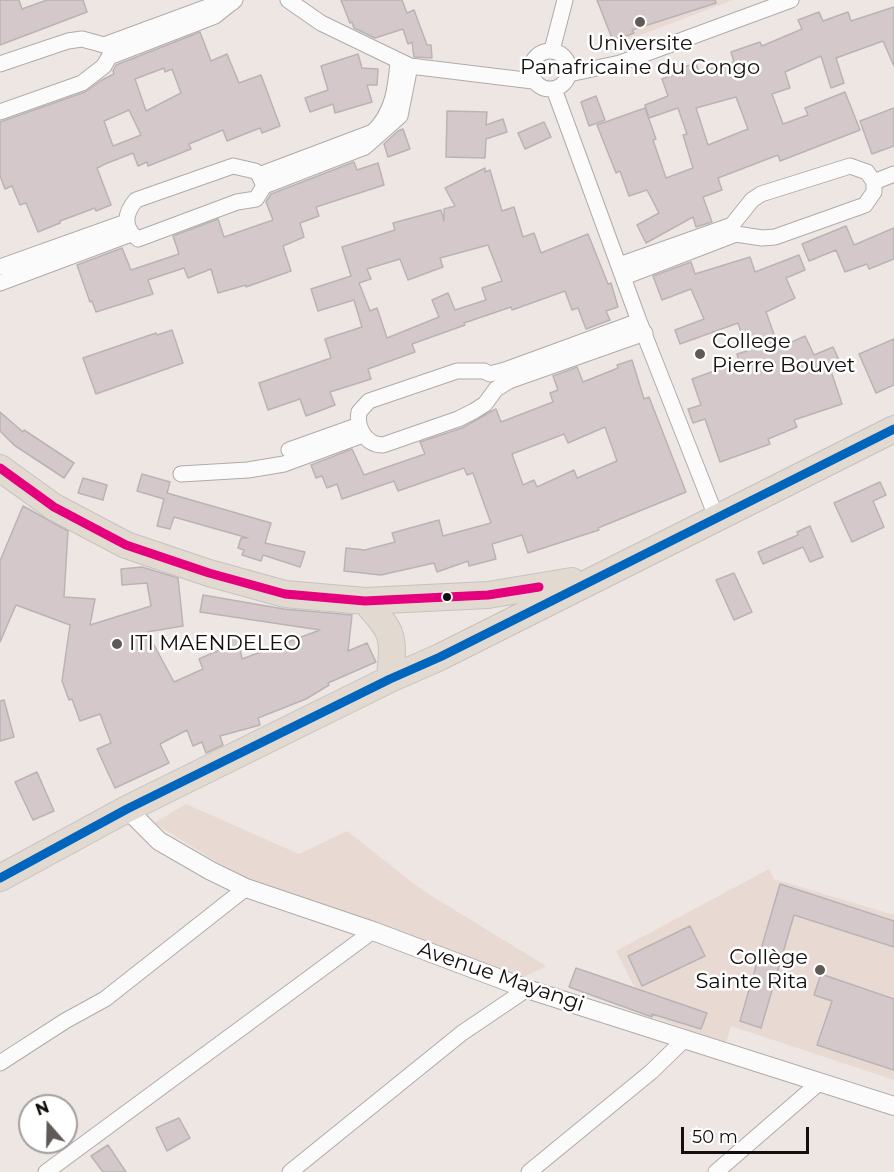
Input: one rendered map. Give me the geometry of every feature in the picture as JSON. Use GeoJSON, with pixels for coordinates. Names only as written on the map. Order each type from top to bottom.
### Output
{"type":"FeatureCollection","features":[{"type":"Feature","properties":{"kind":"highway"},"geometry":{"type":"LineString","coordinates":[[0,878],[127,809],[390,679],[440,657],[894,429]]}},
{"type":"Feature","properties":{"kind":"highway"},"geometry":{"type":"LineString","coordinates":[[0,468],[54,507],[126,545],[209,573],[285,594],[365,601],[488,595],[599,576]]}},
{"type":"Feature","properties":{"kind":"highway"},"geometry":{"type":"LineString","coordinates":[[365,601],[387,626],[391,636],[393,647],[390,679]]}},
{"type":"Feature","properties":{"kind":"street"},"geometry":{"type":"LineString","coordinates":[[288,0],[321,23],[404,64],[533,81],[542,88],[554,89],[563,84],[569,74],[568,63],[562,54],[552,50],[541,52],[532,60],[530,71],[533,81]]}},
{"type":"Feature","properties":{"kind":"street"},"geometry":{"type":"LineString","coordinates":[[552,50],[565,0]]}},
{"type":"Feature","properties":{"kind":"street"},"geometry":{"type":"LineString","coordinates":[[569,74],[620,63],[791,0]]}},
{"type":"Feature","properties":{"kind":"street"},"geometry":{"type":"LineString","coordinates":[[0,64],[68,41],[82,39],[106,51],[215,16],[233,2]]}},
{"type":"Feature","properties":{"kind":"street"},"geometry":{"type":"LineString","coordinates":[[0,112],[82,83],[104,66],[106,51]]}},
{"type":"Feature","properties":{"kind":"street"},"geometry":{"type":"LineString","coordinates":[[262,181],[365,147],[400,116],[404,64]]}},
{"type":"Feature","properties":{"kind":"street"},"geometry":{"type":"LineString","coordinates":[[554,89],[642,327],[717,519]]}},
{"type":"Feature","properties":{"kind":"street"},"geometry":{"type":"LineString","coordinates":[[233,166],[250,169],[262,181],[256,199],[237,202],[138,239],[129,228],[126,215],[129,207],[136,200],[233,166]]}},
{"type":"Feature","properties":{"kind":"street"},"geometry":{"type":"LineString","coordinates":[[622,271],[734,229],[752,200],[761,194],[850,166],[867,172],[874,182],[874,192],[865,205],[774,237],[762,238],[734,229]]}},
{"type":"Feature","properties":{"kind":"street"},"geometry":{"type":"LineString","coordinates":[[874,182],[894,174]]}},
{"type":"Feature","properties":{"kind":"street"},"geometry":{"type":"LineString","coordinates":[[0,267],[129,228]]}},
{"type":"Feature","properties":{"kind":"street"},"geometry":{"type":"LineString","coordinates":[[0,283],[129,228]]}},
{"type":"Feature","properties":{"kind":"street"},"geometry":{"type":"LineString","coordinates":[[642,327],[508,381],[496,389],[485,404],[458,419],[376,445],[370,442],[361,430],[359,412],[369,401],[457,370],[484,371],[490,374],[642,327]]}},
{"type":"Feature","properties":{"kind":"street"},"geometry":{"type":"LineString","coordinates":[[490,374],[496,389]]}},
{"type":"Feature","properties":{"kind":"street"},"geometry":{"type":"LineString","coordinates":[[289,450],[361,430]]}},
{"type":"Feature","properties":{"kind":"street"},"geometry":{"type":"LineString","coordinates":[[181,474],[248,470],[284,464],[361,430]]}},
{"type":"Feature","properties":{"kind":"street","name":"Avenue Mayangi"},"geometry":{"type":"LineString","coordinates":[[127,809],[159,841],[246,888],[373,931],[527,989],[894,1106]]}},
{"type":"Feature","properties":{"kind":"street"},"geometry":{"type":"LineString","coordinates":[[0,1063],[65,1021],[105,999],[246,888]]}},
{"type":"Feature","properties":{"kind":"street"},"geometry":{"type":"LineString","coordinates":[[46,1172],[373,931]]}},
{"type":"Feature","properties":{"kind":"street"},"geometry":{"type":"LineString","coordinates":[[290,1172],[462,1033],[527,989]]}},
{"type":"Feature","properties":{"kind":"street"},"geometry":{"type":"LineString","coordinates":[[529,1172],[651,1072],[685,1039]]}},
{"type":"Feature","properties":{"kind":"street"},"geometry":{"type":"LineString","coordinates":[[716,1172],[820,1082]]}},
{"type":"Feature","properties":{"kind":"shaded area","name":"Universite Panafricaine du Congo"},"geometry":{"type":"Polygon","coordinates":[[[598,0],[733,0],[614,45],[598,0]]]}},
{"type":"Feature","properties":{"kind":"shaded area"},"geometry":{"type":"Polygon","coordinates":[[[186,804],[299,854],[347,831],[422,890],[546,966],[522,978],[249,882],[154,823],[186,804]]]}},
{"type":"Feature","properties":{"kind":"shaded area","name":"Collège Sainte Rita"},"geometry":{"type":"Polygon","coordinates":[[[769,869],[774,879],[894,915],[894,1080],[731,1026],[726,1043],[652,1017],[658,998],[636,990],[616,951],[769,869]]]}},
{"type":"Feature","properties":{"kind":"building"},"geometry":{"type":"Polygon","coordinates":[[[0,0],[19,0],[22,9],[47,0],[83,0],[87,12],[0,45],[0,0]]]}},
{"type":"Feature","properties":{"kind":"building"},"geometry":{"type":"Polygon","coordinates":[[[341,0],[402,0],[407,13],[414,10],[427,45],[431,45],[432,58],[414,57],[412,42],[408,44],[403,29],[375,38],[354,28],[341,0]]]}},
{"type":"Feature","properties":{"kind":"building","name":"Universite Panafricaine du Congo"},"geometry":{"type":"Polygon","coordinates":[[[597,0],[715,0],[716,3],[632,30],[634,33],[613,41],[597,0]]]}},
{"type":"Feature","properties":{"kind":"building"},"geometry":{"type":"Polygon","coordinates":[[[894,7],[894,66],[883,41],[836,58],[844,83],[831,88],[821,56],[785,72],[790,88],[772,94],[783,124],[808,115],[805,108],[845,92],[860,130],[780,161],[778,155],[718,178],[722,190],[703,197],[712,222],[696,227],[693,217],[646,243],[637,225],[659,213],[647,190],[629,196],[620,171],[616,173],[597,125],[645,108],[666,178],[693,168],[683,135],[687,134],[678,108],[649,118],[645,105],[668,96],[662,79],[696,63],[699,72],[734,62],[731,52],[760,42],[762,46],[802,29],[798,20],[819,12],[823,21],[848,12],[851,21],[894,7]],[[736,97],[696,108],[708,145],[748,129],[736,97]]]}},
{"type":"Feature","properties":{"kind":"building"},"geometry":{"type":"Polygon","coordinates":[[[200,32],[211,61],[227,54],[239,83],[261,75],[280,126],[262,133],[260,128],[227,141],[223,130],[189,144],[191,149],[148,166],[147,162],[138,166],[133,153],[105,164],[97,168],[111,205],[96,211],[95,208],[38,232],[26,203],[20,205],[12,186],[5,189],[0,176],[0,122],[85,92],[114,74],[116,65],[200,32]],[[164,68],[135,79],[146,111],[181,93],[172,69],[165,72],[164,68]],[[129,110],[104,121],[113,146],[141,135],[129,110]]]}},
{"type":"Feature","properties":{"kind":"building"},"geometry":{"type":"Polygon","coordinates":[[[358,54],[362,68],[378,69],[377,85],[367,85],[372,102],[335,113],[333,104],[310,112],[305,98],[328,90],[321,66],[358,54]]]}},
{"type":"Feature","properties":{"kind":"building"},"geometry":{"type":"Polygon","coordinates":[[[596,96],[605,120],[589,126],[581,102],[596,96]]]}},
{"type":"Feature","properties":{"kind":"building"},"geometry":{"type":"Polygon","coordinates":[[[894,108],[894,146],[872,154],[860,121],[894,108]]]}},
{"type":"Feature","properties":{"kind":"building"},"geometry":{"type":"Polygon","coordinates":[[[447,111],[487,112],[486,125],[503,119],[507,132],[486,139],[485,158],[446,157],[447,111]]]}},
{"type":"Feature","properties":{"kind":"building"},"geometry":{"type":"Polygon","coordinates":[[[544,122],[551,137],[525,149],[518,133],[544,122]]]}},
{"type":"Feature","properties":{"kind":"building"},"geometry":{"type":"Polygon","coordinates":[[[403,129],[410,149],[388,157],[384,144],[403,129]]]}},
{"type":"Feature","properties":{"kind":"building"},"geometry":{"type":"Polygon","coordinates":[[[354,162],[357,170],[378,163],[384,185],[316,207],[319,216],[300,223],[304,237],[283,246],[291,271],[246,287],[246,285],[218,293],[211,269],[188,278],[184,268],[148,280],[153,294],[96,312],[92,301],[90,302],[77,265],[122,248],[131,270],[179,254],[173,236],[218,219],[224,237],[273,220],[266,202],[271,194],[354,162]]]}},
{"type":"Feature","properties":{"kind":"building"},"geometry":{"type":"Polygon","coordinates":[[[485,168],[485,172],[490,170],[502,211],[514,207],[523,237],[534,233],[541,253],[588,234],[608,284],[611,283],[618,307],[606,311],[610,320],[586,329],[578,308],[572,310],[565,291],[512,310],[511,307],[464,323],[465,325],[412,344],[415,352],[368,369],[371,379],[330,392],[335,405],[306,416],[300,399],[268,410],[259,383],[331,358],[325,339],[362,327],[354,300],[318,311],[311,289],[351,276],[342,247],[395,230],[393,223],[441,210],[444,221],[444,209],[455,206],[445,188],[485,168]],[[488,245],[440,258],[443,267],[408,280],[400,259],[367,269],[371,279],[359,283],[370,311],[377,308],[387,338],[439,317],[432,300],[448,293],[455,310],[486,300],[482,288],[502,281],[488,245]]]}},
{"type":"Feature","properties":{"kind":"building"},"geometry":{"type":"Polygon","coordinates":[[[846,226],[854,245],[894,228],[894,259],[869,269],[867,264],[845,272],[836,250],[809,261],[802,244],[846,226]]]}},
{"type":"Feature","properties":{"kind":"building"},"geometry":{"type":"Polygon","coordinates":[[[799,255],[805,270],[786,278],[795,298],[766,312],[779,348],[805,336],[814,355],[833,347],[839,360],[829,365],[842,404],[794,420],[797,427],[768,439],[770,444],[720,462],[705,419],[693,423],[688,409],[701,405],[692,379],[739,362],[737,354],[747,351],[738,323],[680,344],[675,330],[704,319],[691,289],[662,300],[653,276],[691,262],[695,274],[750,257],[755,272],[799,255]]]}},
{"type":"Feature","properties":{"kind":"building"},"geometry":{"type":"Polygon","coordinates":[[[172,330],[183,363],[96,394],[83,358],[156,333],[157,335],[172,330]]]}},
{"type":"Feature","properties":{"kind":"building"},"geometry":{"type":"Polygon","coordinates":[[[894,339],[894,385],[876,393],[859,354],[894,339]]]}},
{"type":"Feature","properties":{"kind":"building"},"geometry":{"type":"Polygon","coordinates":[[[632,360],[644,399],[649,397],[686,492],[598,528],[599,530],[528,553],[522,535],[492,544],[496,559],[469,566],[468,561],[437,572],[434,563],[381,575],[344,571],[346,548],[365,550],[395,542],[392,533],[439,520],[443,536],[491,523],[473,473],[467,475],[464,468],[398,491],[394,481],[342,499],[337,484],[327,488],[322,476],[316,478],[311,465],[352,449],[364,475],[425,454],[420,442],[462,428],[496,409],[501,422],[553,402],[550,393],[558,390],[553,376],[577,367],[583,382],[618,368],[617,365],[632,360]],[[605,427],[568,443],[564,434],[512,454],[523,485],[534,480],[537,487],[574,470],[577,478],[617,461],[605,427]]]}},
{"type":"Feature","properties":{"kind":"building"},"geometry":{"type":"Polygon","coordinates":[[[0,412],[23,432],[24,430],[74,463],[64,478],[14,445],[0,431],[0,412]]]}},
{"type":"Feature","properties":{"kind":"building"},"geometry":{"type":"Polygon","coordinates":[[[142,474],[170,482],[167,493],[271,523],[265,543],[305,552],[300,567],[263,555],[261,561],[242,555],[244,550],[238,548],[241,538],[248,538],[174,517],[170,529],[157,526],[164,499],[137,491],[142,474]]]}},
{"type":"Feature","properties":{"kind":"building"},"geometry":{"type":"Polygon","coordinates":[[[83,478],[107,485],[103,500],[78,493],[83,478]]]}},
{"type":"Feature","properties":{"kind":"building"},"geometry":{"type":"Polygon","coordinates":[[[880,482],[886,495],[873,501],[884,527],[852,542],[834,503],[880,482]]]}},
{"type":"Feature","properties":{"kind":"building"},"geometry":{"type":"Polygon","coordinates":[[[23,506],[68,531],[64,597],[95,599],[90,625],[151,606],[147,583],[122,585],[121,569],[142,567],[178,578],[183,626],[147,632],[174,682],[203,669],[199,659],[224,648],[222,637],[237,634],[242,659],[320,630],[200,612],[203,595],[284,609],[352,615],[348,651],[367,643],[376,662],[328,683],[329,685],[306,699],[258,718],[260,725],[220,736],[223,745],[206,753],[202,742],[193,746],[187,730],[160,744],[169,763],[115,788],[97,749],[111,743],[100,714],[80,721],[62,681],[70,625],[16,605],[0,642],[0,561],[23,506]]]}},
{"type":"Feature","properties":{"kind":"building"},"geometry":{"type":"Polygon","coordinates":[[[810,526],[823,557],[810,562],[803,547],[763,564],[758,552],[798,535],[797,532],[810,526]]]}},
{"type":"Feature","properties":{"kind":"building"},"geometry":{"type":"Polygon","coordinates":[[[734,573],[752,612],[734,620],[716,580],[734,573]]]}},
{"type":"Feature","properties":{"kind":"building"},"geometry":{"type":"Polygon","coordinates":[[[4,700],[14,737],[0,741],[0,701],[4,700]]]}},
{"type":"Feature","properties":{"kind":"building"},"geometry":{"type":"Polygon","coordinates":[[[37,772],[54,811],[33,820],[15,782],[37,772]]]}},
{"type":"Feature","properties":{"kind":"building"},"geometry":{"type":"Polygon","coordinates":[[[780,884],[894,921],[894,947],[794,915],[761,1028],[740,1021],[780,884]]]}},
{"type":"Feature","properties":{"kind":"building"},"geometry":{"type":"Polygon","coordinates":[[[690,926],[705,956],[642,986],[628,956],[690,926]]]}},
{"type":"Feature","properties":{"kind":"building"},"geometry":{"type":"Polygon","coordinates":[[[576,968],[707,1013],[701,1029],[652,1014],[652,1017],[569,987],[576,968]]]}},
{"type":"Feature","properties":{"kind":"building"},"geometry":{"type":"Polygon","coordinates":[[[821,974],[894,999],[894,1070],[817,1045],[832,1001],[814,995],[821,974]]]}},
{"type":"Feature","properties":{"kind":"building"},"geometry":{"type":"Polygon","coordinates":[[[179,1118],[190,1138],[167,1151],[156,1128],[179,1118]]]}},
{"type":"Feature","properties":{"kind":"building"},"geometry":{"type":"Polygon","coordinates":[[[108,1145],[126,1172],[103,1172],[91,1156],[108,1145]]]}},
{"type":"Feature","properties":{"kind":"transit line"},"geometry":{"type":"LineString","coordinates":[[0,878],[127,809],[390,679],[440,657],[894,429]]}},
{"type":"Feature","properties":{"kind":"transit line"},"geometry":{"type":"LineString","coordinates":[[0,468],[54,507],[126,545],[209,573],[285,594],[365,601],[488,595],[539,587]]}},
{"type":"Feature","properties":{"kind":"place","name":"Universite Panafricaine du Congo"},"geometry":{"type":"Point","coordinates":[640,22]}},
{"type":"Feature","properties":{"kind":"place","name":"College Pierre Bouvet"},"geometry":{"type":"Point","coordinates":[700,354]}},
{"type":"Feature","properties":{"kind":"place","name":"ITI MAENDELEO"},"geometry":{"type":"Point","coordinates":[117,644]}},
{"type":"Feature","properties":{"kind":"place","name":"Collège Sainte Rita"},"geometry":{"type":"Point","coordinates":[820,970]}}]}
